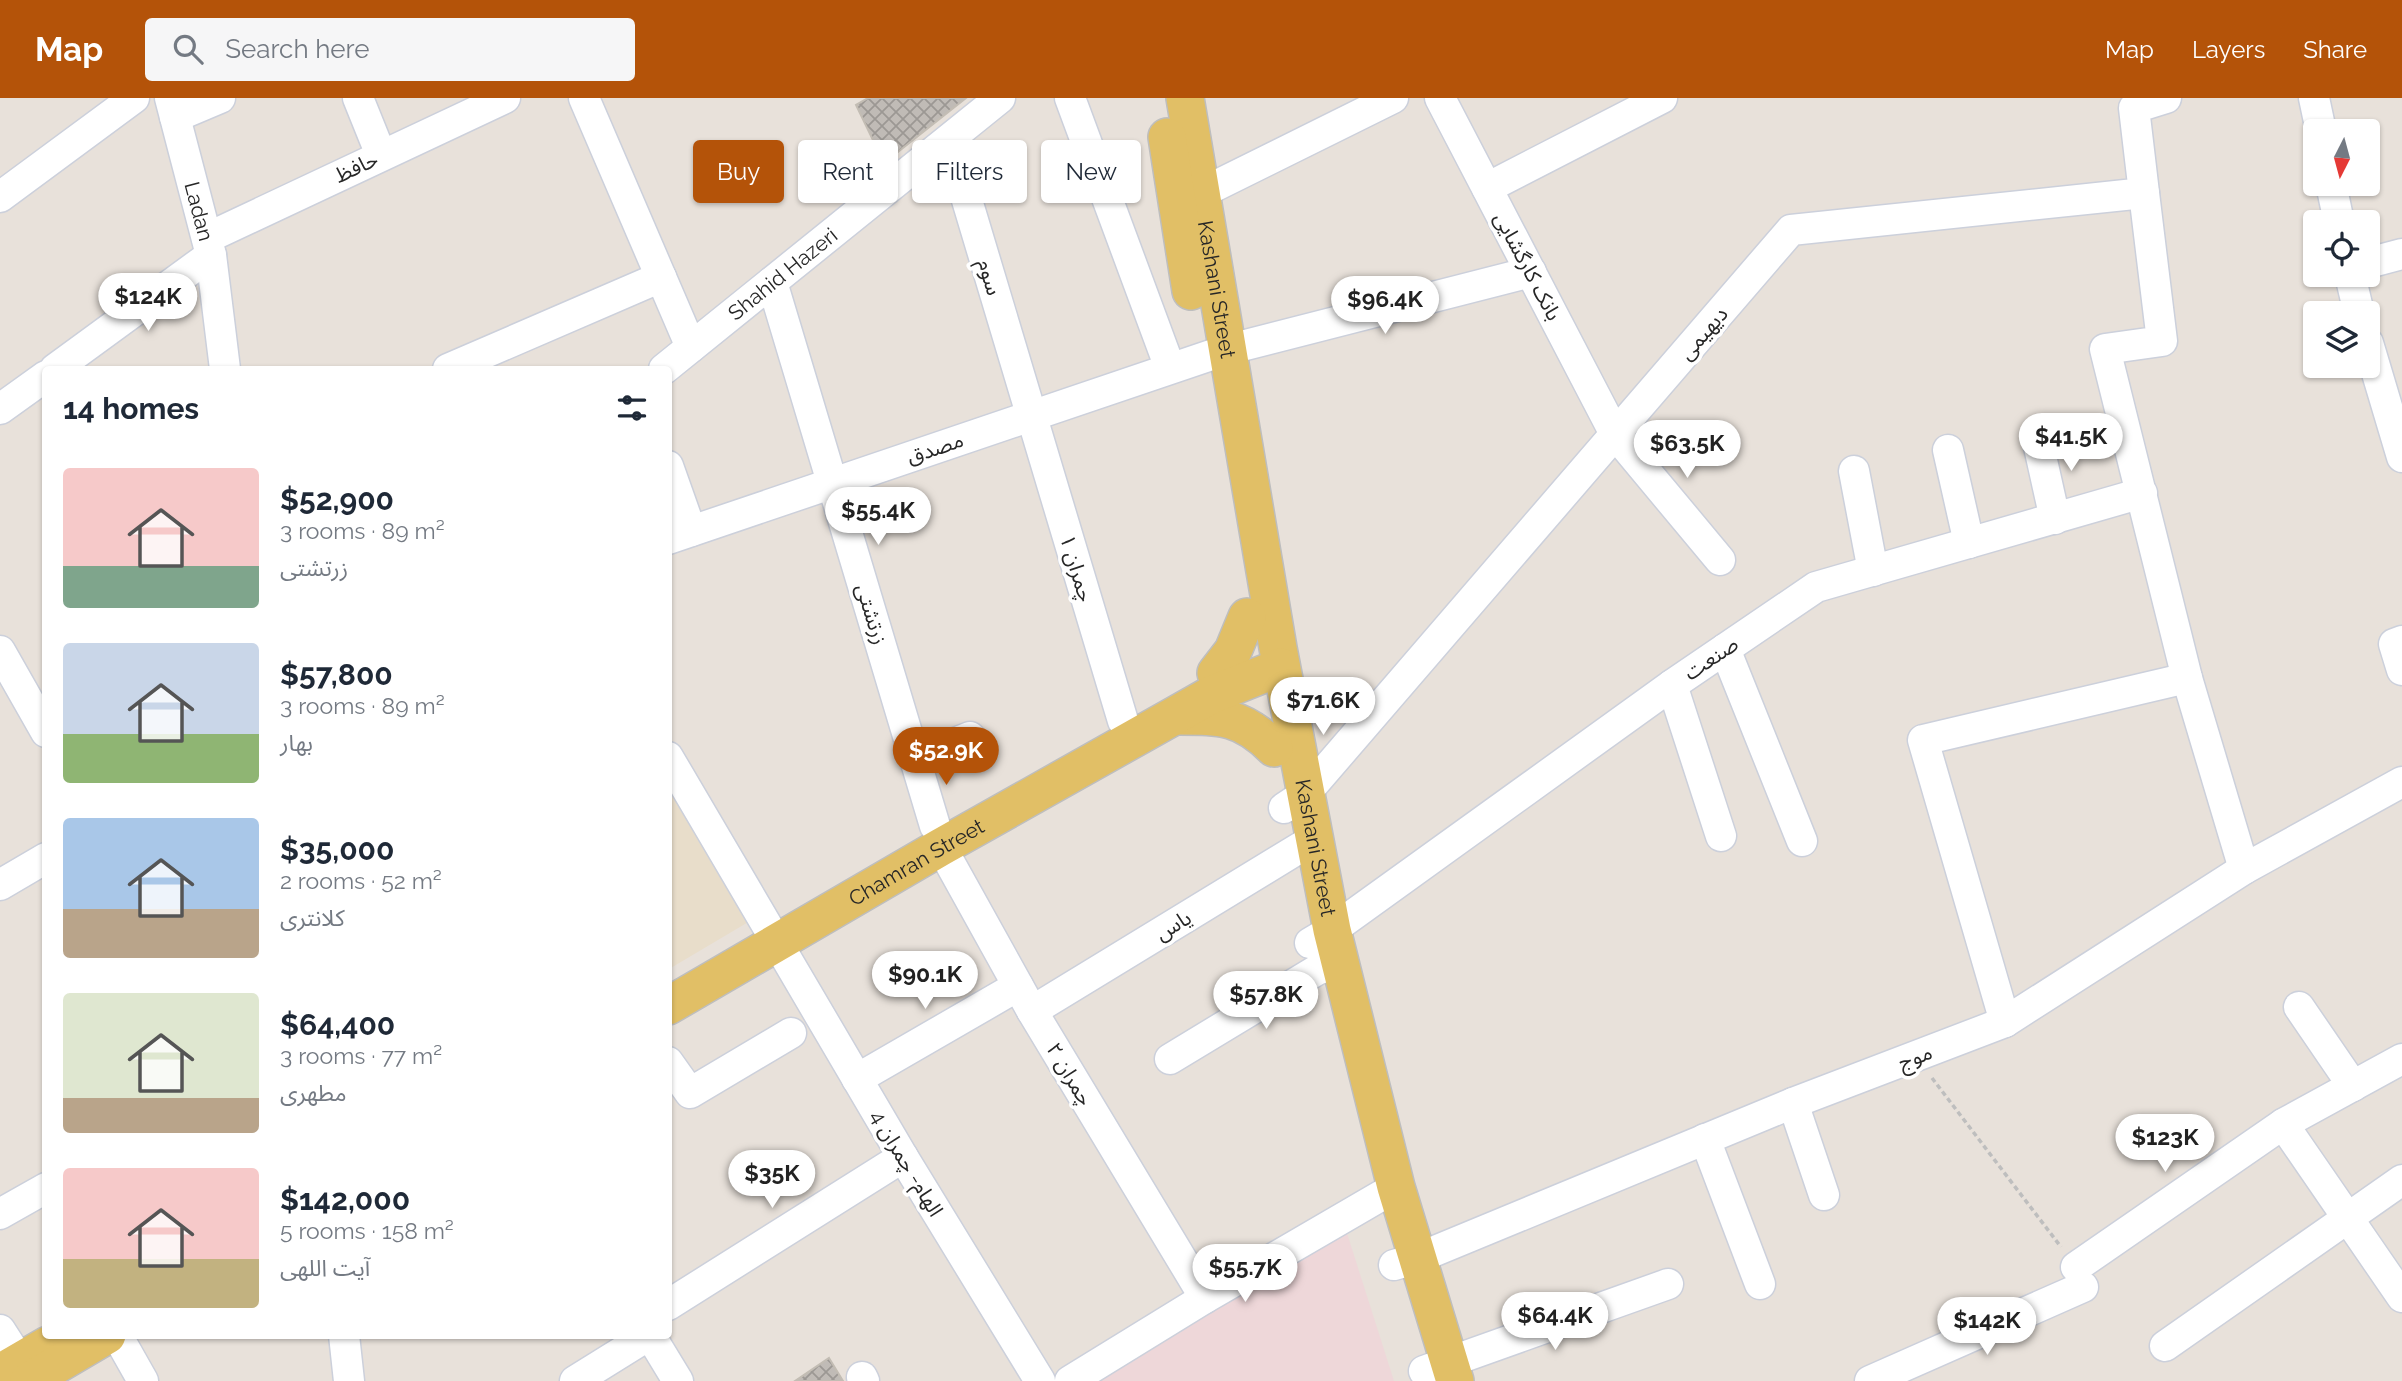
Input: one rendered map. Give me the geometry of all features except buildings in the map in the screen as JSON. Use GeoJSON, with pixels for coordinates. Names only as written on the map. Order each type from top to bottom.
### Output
{"type":"FeatureCollection","features":[{"type":"Feature","properties":{"kind":"main road","name":"Kashani Street"},"geometry":{"type":"LineString","coordinates":[[1161,98],[1189,199]]}},
{"type":"Feature","properties":{"kind":"main road","name":"Kashani Street"},"geometry":{"type":"LineString","coordinates":[[1185,98],[1199,359],[1247,617],[1268,662],[1274,748],[1294,801]]}},
{"type":"Feature","properties":{"kind":"main road","name":"Kashani Street"},"geometry":{"type":"LineString","coordinates":[[1199,359],[1268,662],[1325,951],[1385,1193],[1439,1374]]}},
{"type":"Feature","properties":{"kind":"main road"},"geometry":{"type":"LineString","coordinates":[[1216,673],[1233,651],[1247,617]]}},
{"type":"Feature","properties":{"kind":"main road","name":"Chamran Street"},"geometry":{"type":"LineString","coordinates":[[672,1003],[772,933],[938,836],[1123,721],[1216,673],[1268,662]]}},
{"type":"Feature","properties":{"kind":"main road","name":"Chamran Street"},"geometry":{"type":"LineString","coordinates":[[938,836],[1174,716],[1268,662]]}},
{"type":"Feature","properties":{"kind":"main road"},"geometry":{"type":"LineString","coordinates":[[1174,716],[1220,716],[1256,730],[1274,748]]}},
{"type":"Feature","properties":{"kind":"main road","name":"Chamran Street"},"geometry":{"type":"LineString","coordinates":[[672,979],[772,933]]}},
{"type":"Feature","properties":{"kind":"main road"},"geometry":{"type":"LineString","coordinates":[[16,1372],[59,1339]]}},
{"type":"Feature","properties":{"kind":"main road"},"geometry":{"type":"LineString","coordinates":[[16,1372],[97,1339]]}},
{"type":"Feature","properties":{"kind":"street"},"geometry":{"type":"LineString","coordinates":[[0,197],[134,98]]}},
{"type":"Feature","properties":{"kind":"street"},"geometry":{"type":"LineString","coordinates":[[173,108],[220,98]]}},
{"type":"Feature","properties":{"kind":"street"},"geometry":{"type":"LineString","coordinates":[[358,98],[381,155]]}},
{"type":"Feature","properties":{"kind":"street","name":"حافظ"},"geometry":{"type":"LineString","coordinates":[[59,366],[209,246],[381,155],[505,98]]}},
{"type":"Feature","properties":{"kind":"street"},"geometry":{"type":"LineString","coordinates":[[584,98],[691,347]]}},
{"type":"Feature","properties":{"kind":"street","name":"Shahid Hazeri"},"geometry":{"type":"LineString","coordinates":[[668,366],[1000,98]]}},
{"type":"Feature","properties":{"kind":"street"},"geometry":{"type":"LineString","coordinates":[[1070,98],[1199,359]]}},
{"type":"Feature","properties":{"kind":"street"},"geometry":{"type":"LineString","coordinates":[[1189,199],[1393,98]]}},
{"type":"Feature","properties":{"kind":"street","name":"بانک کارگشایی"},"geometry":{"type":"LineString","coordinates":[[1440,98],[1615,434],[1720,560]]}},
{"type":"Feature","properties":{"kind":"street"},"geometry":{"type":"LineString","coordinates":[[1487,188],[1662,98]]}},
{"type":"Feature","properties":{"kind":"street"},"geometry":{"type":"LineString","coordinates":[[2166,98],[2133,103],[2162,341],[2105,349],[2187,678],[2244,869]]}},
{"type":"Feature","properties":{"kind":"street"},"geometry":{"type":"LineString","coordinates":[[2314,98],[2318,119]]}},
{"type":"Feature","properties":{"kind":"street","name":"Ladan"},"geometry":{"type":"LineString","coordinates":[[173,108],[209,246],[225,366]]}},
{"type":"Feature","properties":{"kind":"street","name":"سوم"},"geometry":{"type":"LineString","coordinates":[[949,139],[1032,415]]}},
{"type":"Feature","properties":{"kind":"street","name":"دیهیمی"},"geometry":{"type":"LineString","coordinates":[[1294,801],[1791,230],[2144,193]]}},
{"type":"Feature","properties":{"kind":"street"},"geometry":{"type":"LineString","coordinates":[[2380,260],[2402,254]]}},
{"type":"Feature","properties":{"kind":"street","name":"مصدق"},"geometry":{"type":"LineString","coordinates":[[680,535],[1199,359],[1531,272]]}},
{"type":"Feature","properties":{"kind":"street"},"geometry":{"type":"LineString","coordinates":[[455,366],[661,277]]}},
{"type":"Feature","properties":{"kind":"street","name":"زرتشتی"},"geometry":{"type":"LineString","coordinates":[[772,282],[938,836]]}},
{"type":"Feature","properties":{"kind":"street"},"geometry":{"type":"LineString","coordinates":[[2379,378],[2401,450]]}},
{"type":"Feature","properties":{"kind":"street"},"geometry":{"type":"LineString","coordinates":[[0,409],[42,379]]}},
{"type":"Feature","properties":{"kind":"street","name":"چمران ۱"},"geometry":{"type":"LineString","coordinates":[[1032,415],[1123,721]]}},
{"type":"Feature","properties":{"kind":"street"},"geometry":{"type":"LineString","coordinates":[[2037,438],[2055,519]]}},
{"type":"Feature","properties":{"kind":"street"},"geometry":{"type":"LineString","coordinates":[[1948,450],[1969,543]]}},
{"type":"Feature","properties":{"kind":"street"},"geometry":{"type":"LineString","coordinates":[[1854,471],[1873,571]]}},
{"type":"Feature","properties":{"kind":"street"},"geometry":{"type":"LineString","coordinates":[[672,489],[680,535]]}},
{"type":"Feature","properties":{"kind":"street","name":"صنعت"},"geometry":{"type":"LineString","coordinates":[[1170,1059],[1325,951],[1672,685],[1816,587],[2142,494]]}},
{"type":"Feature","properties":{"kind":"street"},"geometry":{"type":"LineString","coordinates":[[2402,641],[2393,644],[2402,670]]}},
{"type":"Feature","properties":{"kind":"street"},"geometry":{"type":"LineString","coordinates":[[1725,649],[1801,841]]}},
{"type":"Feature","properties":{"kind":"street"},"geometry":{"type":"LineString","coordinates":[[0,651],[37,698],[42,717]]}},
{"type":"Feature","properties":{"kind":"street"},"geometry":{"type":"LineString","coordinates":[[2005,1023],[1923,740],[2187,678]]}},
{"type":"Feature","properties":{"kind":"street"},"geometry":{"type":"LineString","coordinates":[[1672,685],[1721,836]]}},
{"type":"Feature","properties":{"kind":"street"},"geometry":{"type":"LineString","coordinates":[[915,759],[970,737]]}},
{"type":"Feature","properties":{"kind":"street","name":"الهام- چمران 4"},"geometry":{"type":"LineString","coordinates":[[672,764],[903,1157],[1040,1381]]}},
{"type":"Feature","properties":{"kind":"street","name":"موج"},"geometry":{"type":"LineString","coordinates":[[1406,1262],[1793,1103],[2005,1023],[2244,869],[2402,782]]}},
{"type":"Feature","properties":{"kind":"street","name":"چمران ۲"},"geometry":{"type":"LineString","coordinates":[[938,836],[1025,999],[1205,1298]]}},
{"type":"Feature","properties":{"kind":"street","name":"یاس"},"geometry":{"type":"LineString","coordinates":[[857,1079],[1025,999],[1303,846]]}},
{"type":"Feature","properties":{"kind":"street"},"geometry":{"type":"LineString","coordinates":[[0,885],[42,860]]}},
{"type":"Feature","properties":{"kind":"street"},"geometry":{"type":"LineString","coordinates":[[2299,1007],[2353,1086]]}},
{"type":"Feature","properties":{"kind":"street"},"geometry":{"type":"LineString","coordinates":[[672,1068],[690,1093],[791,1032]]}},
{"type":"Feature","properties":{"kind":"street"},"geometry":{"type":"LineString","coordinates":[[1870,1381],[2080,1277],[2283,1124],[2402,1059]]}},
{"type":"Feature","properties":{"kind":"street"},"geometry":{"type":"LineString","coordinates":[[1793,1103],[1824,1195]]}},
{"type":"Feature","properties":{"kind":"street"},"geometry":{"type":"LineString","coordinates":[[2283,1124],[2402,1297]]}},
{"type":"Feature","properties":{"kind":"street"},"geometry":{"type":"LineString","coordinates":[[1705,1139],[1760,1284]]}},
{"type":"Feature","properties":{"kind":"street"},"geometry":{"type":"LineString","coordinates":[[672,1302],[903,1157]]}},
{"type":"Feature","properties":{"kind":"street"},"geometry":{"type":"LineString","coordinates":[[2165,1346],[2402,1180]]}},
{"type":"Feature","properties":{"kind":"street"},"geometry":{"type":"LineString","coordinates":[[0,1214],[42,1190]]}},
{"type":"Feature","properties":{"kind":"street"},"geometry":{"type":"LineString","coordinates":[[1070,1381],[1385,1193]]}},
{"type":"Feature","properties":{"kind":"street"},"geometry":{"type":"LineString","coordinates":[[1439,1374],[1668,1284]]}},
{"type":"Feature","properties":{"kind":"street"},"geometry":{"type":"LineString","coordinates":[[0,1330],[16,1372]]}},
{"type":"Feature","properties":{"kind":"street"},"geometry":{"type":"LineString","coordinates":[[119,1339],[143,1381]]}},
{"type":"Feature","properties":{"kind":"street"},"geometry":{"type":"LineString","coordinates":[[344,1339],[349,1381]]}},
{"type":"Feature","properties":{"kind":"street"},"geometry":{"type":"LineString","coordinates":[[575,1381],[643,1339]]}},
{"type":"Feature","properties":{"kind":"street"},"geometry":{"type":"LineString","coordinates":[[652,1339],[678,1381]]}},
{"type":"Feature","properties":{"kind":"path"},"geometry":{"type":"LineString","coordinates":[[1916,1056],[2080,1277]]}},
{"type":"Feature","properties":{"kind":"shaded area"},"geometry":{"type":"Polygon","coordinates":[[[672,793],[750,921],[672,967],[672,793]]]}},
{"type":"Feature","properties":{"kind":"shaded area"},"geometry":{"type":"Polygon","coordinates":[[[1346,1230],[1394,1381],[1098,1381],[1346,1230]]]}}]}
